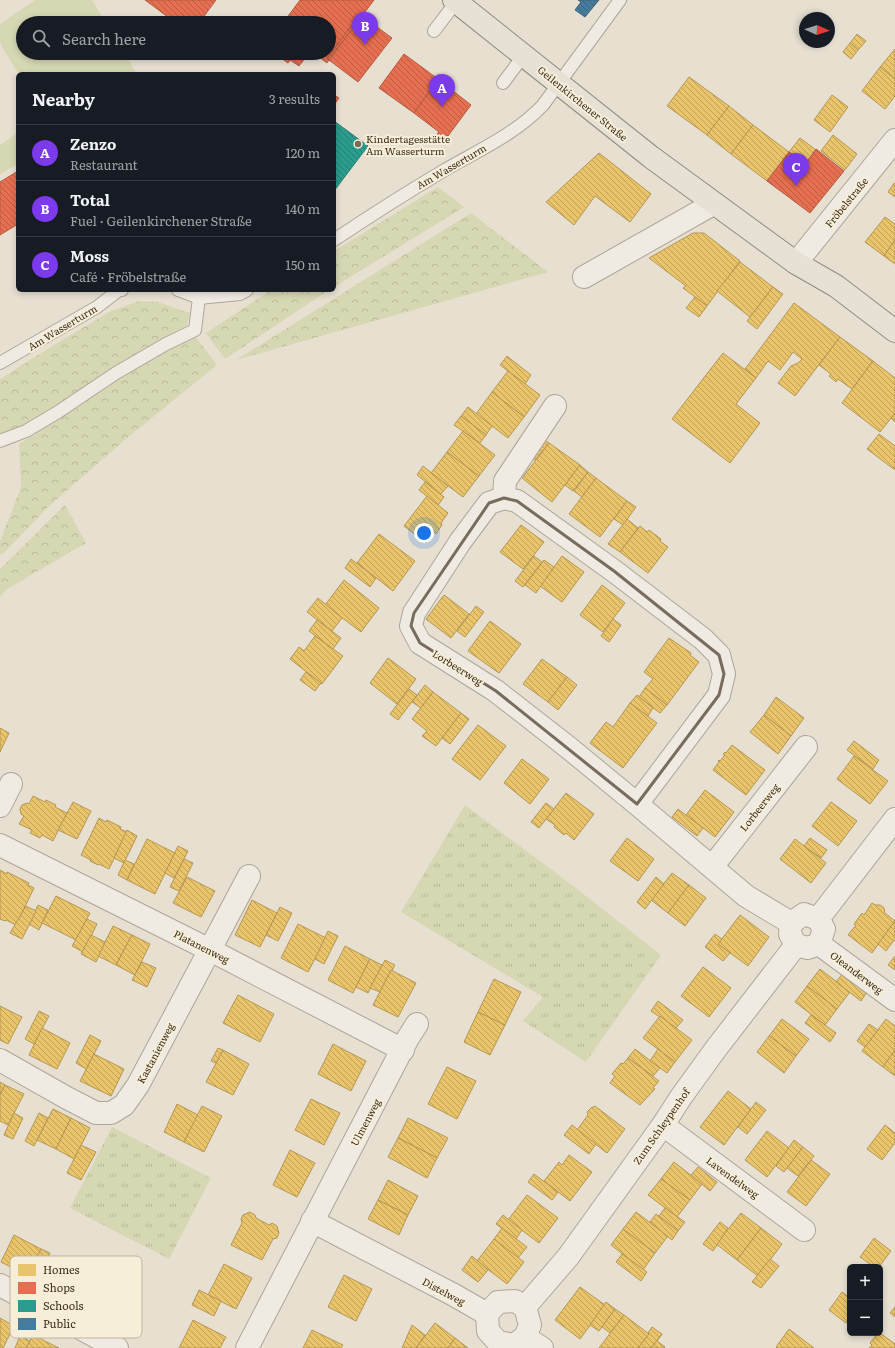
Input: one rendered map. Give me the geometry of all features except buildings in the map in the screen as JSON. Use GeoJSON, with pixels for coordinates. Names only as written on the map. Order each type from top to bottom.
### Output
{"type":"FeatureCollection","features":[{"type":"Feature","properties":{"kind":"main road","name":"Geilenkirchener Straße"},"geometry":{"type":"LineString","coordinates":[[455,1],[651,157],[796,264],[836,286],[895,331]]}},
{"type":"Feature","properties":{"kind":"street","name":"Fröbelstraße"},"geometry":{"type":"LineString","coordinates":[[796,264],[895,140]]}},
{"type":"Feature","properties":{"kind":"street"},"geometry":{"type":"LineString","coordinates":[[584,277],[714,204]]}},
{"type":"Feature","properties":{"kind":"street"},"geometry":{"type":"LineString","coordinates":[[555,406],[505,481],[504,498],[517,501],[614,571],[703,639],[719,654],[724,674],[719,694],[638,804]]}},
{"type":"Feature","properties":{"kind":"street","name":"Lorbeerweg"},"geometry":{"type":"LineString","coordinates":[[504,498],[489,503],[460,542],[414,613],[411,626],[420,643],[496,691],[575,752],[746,896],[791,924]]}},
{"type":"Feature","properties":{"kind":"street","name":"Lorbeerweg"},"geometry":{"type":"LineString","coordinates":[[712,867],[806,748]]}},
{"type":"Feature","properties":{"kind":"street"},"geometry":{"type":"LineString","coordinates":[[0,806],[11,784]]}},
{"type":"Feature","properties":{"kind":"street"},"geometry":{"type":"LineString","coordinates":[[818,919],[895,819]]}},
{"type":"Feature","properties":{"kind":"street","name":"Platanenweg"},"geometry":{"type":"LineString","coordinates":[[0,845],[210,950],[403,1050]]}},
{"type":"Feature","properties":{"kind":"street","name":"Kastanienweg"},"geometry":{"type":"LineString","coordinates":[[0,1060],[96,1112],[111,1113],[124,1105],[138,1085],[249,876]]}},
{"type":"Feature","properties":{"kind":"street"},"geometry":{"type":"LineString","coordinates":[[804,914],[818,919],[824,929],[819,944],[808,948],[796,945],[790,934],[791,924],[804,914]]}},
{"type":"Feature","properties":{"kind":"street","name":"Oleanderweg"},"geometry":{"type":"LineString","coordinates":[[819,944],[895,1000]]}},
{"type":"Feature","properties":{"kind":"street","name":"Zum Schleypenhof"},"geometry":{"type":"LineString","coordinates":[[525,1307],[568,1257],[714,1050],[796,945]]}},
{"type":"Feature","properties":{"kind":"street","name":"Ulmenweg"},"geometry":{"type":"LineString","coordinates":[[247,1348],[408,1038],[417,1024]]}},
{"type":"Feature","properties":{"kind":"street","name":"Lavendelweg"},"geometry":{"type":"LineString","coordinates":[[662,1125],[804,1230]]}},
{"type":"Feature","properties":{"kind":"street","name":"Distelweg"},"geometry":{"type":"LineString","coordinates":[[312,1221],[454,1295],[487,1314]]}},
{"type":"Feature","properties":{"kind":"street"},"geometry":{"type":"LineString","coordinates":[[0,1285],[10,1290]]}},
{"type":"Feature","properties":{"kind":"street"},"geometry":{"type":"LineString","coordinates":[[515,1301],[525,1307],[534,1343],[514,1345],[498,1342],[488,1331],[487,1314],[498,1302],[515,1301]]}},
{"type":"Feature","properties":{"kind":"street"},"geometry":{"type":"LineString","coordinates":[[98,1338],[117,1348]]}},
{"type":"Feature","properties":{"kind":"lane","name":"Am Wasserturm"},"geometry":{"type":"LineString","coordinates":[[336,239],[412,189],[502,137],[532,117],[543,105],[620,0]]}},
{"type":"Feature","properties":{"kind":"lane"},"geometry":{"type":"LineString","coordinates":[[434,31],[455,1]]}},
{"type":"Feature","properties":{"kind":"lane"},"geometry":{"type":"LineString","coordinates":[[504,83],[524,55]]}},
{"type":"Feature","properties":{"kind":"lane","name":"Am Wasserturm"},"geometry":{"type":"LineString","coordinates":[[0,363],[97,307],[116,292]]}},
{"type":"Feature","properties":{"kind":"lane"},"geometry":{"type":"LineString","coordinates":[[183,292],[199,298],[240,294],[244,292]]}},
{"type":"Feature","properties":{"kind":"lane"},"geometry":{"type":"LineString","coordinates":[[0,441],[26,431],[58,412],[116,373],[166,344],[195,330],[199,298]]}},
{"type":"Feature","properties":{"kind":"highlighted area"},"geometry":{"type":"Polygon","coordinates":[[[504,498],[517,501],[614,571],[719,655],[724,674],[719,695],[637,804],[496,691],[420,643],[411,626],[414,613],[489,503],[504,498]]]}},
{"type":"Feature","properties":{"kind":"green space"},"geometry":{"type":"Polygon","coordinates":[[[35,0],[92,0],[102,16],[16,16],[16,60],[128,60],[136,72],[18,72],[0,42],[0,24],[35,0]]]}},
{"type":"Feature","properties":{"kind":"green space"},"geometry":{"type":"Polygon","coordinates":[[[16,134],[16,165],[0,174],[0,145],[16,134]]]}},
{"type":"Feature","properties":{"kind":"green space"},"geometry":{"type":"Polygon","coordinates":[[[438,187],[464,207],[336,286],[336,250],[438,187]]]}},
{"type":"Feature","properties":{"kind":"green space"},"geometry":{"type":"Polygon","coordinates":[[[471,213],[548,272],[236,360],[471,213]]]}},
{"type":"Feature","properties":{"kind":"green space"},"geometry":{"type":"Polygon","coordinates":[[[268,292],[326,292],[225,359],[206,333],[268,292]]]}},
{"type":"Feature","properties":{"kind":"green space"},"geometry":{"type":"Polygon","coordinates":[[[139,301],[158,302],[190,313],[187,325],[23,425],[0,434],[0,379],[109,312],[139,301]]]}},
{"type":"Feature","properties":{"kind":"green space"},"geometry":{"type":"Polygon","coordinates":[[[195,336],[217,365],[127,438],[48,507],[3,554],[0,554],[0,541],[21,487],[19,444],[76,408],[131,370],[195,336]]]}},
{"type":"Feature","properties":{"kind":"green space"},"geometry":{"type":"Polygon","coordinates":[[[65,505],[86,543],[7,589],[0,597],[0,569],[65,505]]]}},
{"type":"Feature","properties":{"kind":"green space"},"geometry":{"type":"Polygon","coordinates":[[[465,805],[572,885],[661,955],[586,1062],[523,1021],[543,997],[401,912],[465,805]]]}},
{"type":"Feature","properties":{"kind":"green space"},"geometry":{"type":"Polygon","coordinates":[[[112,1127],[211,1178],[169,1259],[70,1208],[112,1127]]]}},
{"type":"Feature","properties":{"kind":"place","name":"Total"},"geometry":{"type":"Point","coordinates":[365,45]}},
{"type":"Feature","properties":{"kind":"place","name":"Zenzo"},"geometry":{"type":"Point","coordinates":[442,107]}},
{"type":"Feature","properties":{"kind":"place","name":"Kindertagesstätte Am Wasserturm"},"geometry":{"type":"Point","coordinates":[358,144]}},
{"type":"Feature","properties":{"kind":"place","name":"Moss"},"geometry":{"type":"Point","coordinates":[796,186]}}]}
